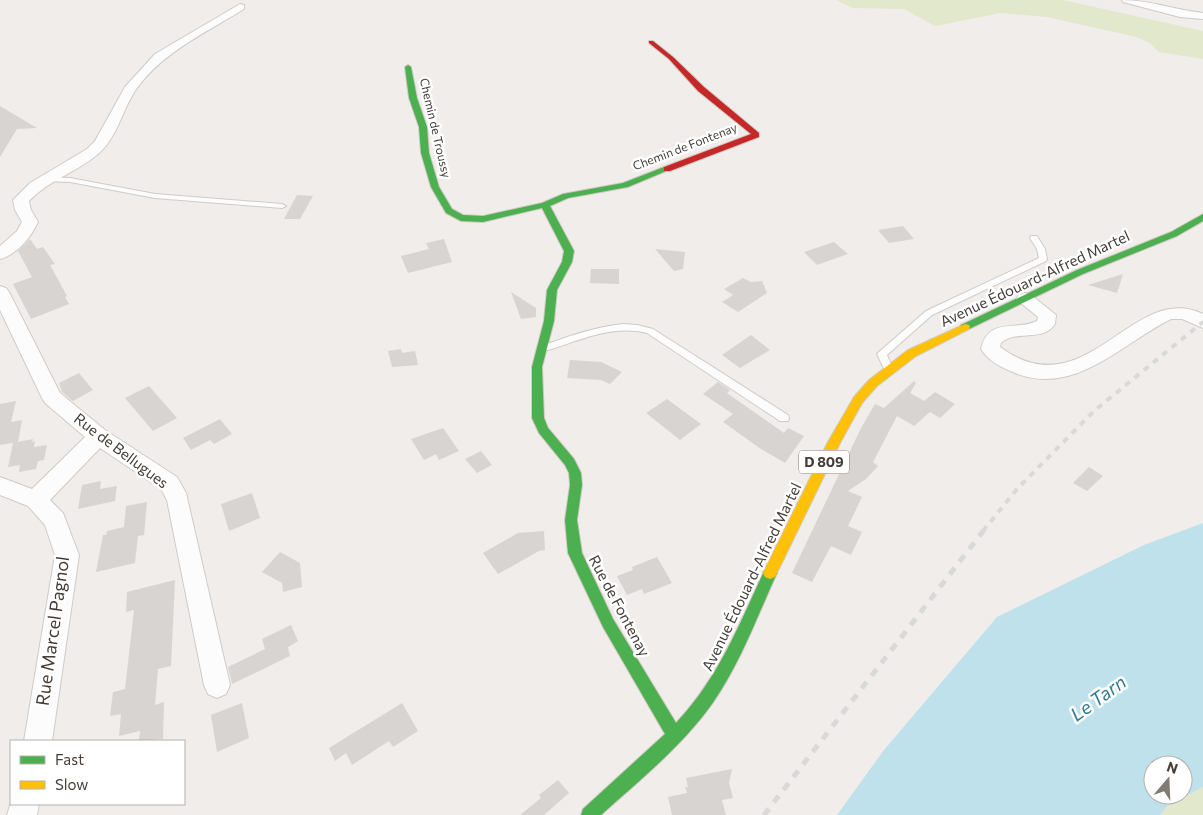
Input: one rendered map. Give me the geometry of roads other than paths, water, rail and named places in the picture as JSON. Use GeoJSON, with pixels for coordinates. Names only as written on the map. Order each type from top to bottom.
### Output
{"type":"FeatureCollection","features":[{"type":"Feature","properties":{"kind":"street"},"geometry":{"type":"LineString","coordinates":[[1127,0],[1180,14],[1203,16]]}},
{"type":"Feature","properties":{"kind":"street"},"geometry":{"type":"LineString","coordinates":[[0,254],[24,234],[30,222],[23,210],[21,200],[35,186],[92,152],[101,143],[131,87],[159,57],[240,7]]}},
{"type":"Feature","properties":{"kind":"street","name":"Chemin de Fontenay"},"geometry":{"type":"LineString","coordinates":[[545,205],[566,196],[625,185],[756,135],[701,89],[671,58],[651,42]]}},
{"type":"Feature","properties":{"kind":"street","name":"Chemin de Troussy"},"geometry":{"type":"LineString","coordinates":[[408,67],[413,98],[423,127],[427,162],[435,187],[449,211],[462,218],[483,219],[545,205]]}},
{"type":"Feature","properties":{"kind":"street","name":"Rue de Fontenay"},"geometry":{"type":"LineString","coordinates":[[545,205],[569,251],[567,262],[552,290],[549,321],[537,368],[538,418],[543,430],[570,462],[575,473],[576,484],[571,520],[575,553],[608,623],[675,736]]}},
{"type":"Feature","properties":{"kind":"street","name":"D 809"},"geometry":{"type":"LineString","coordinates":[[1174,234],[1203,218]]}},
{"type":"Feature","properties":{"kind":"street","name":"D 809"},"geometry":{"type":"LineString","coordinates":[[1174,234],[1203,227]]}},
{"type":"Feature","properties":{"kind":"street","name":"Avenue Édouard-Alfred Martel"},"geometry":{"type":"LineString","coordinates":[[589,815],[675,736],[703,704],[719,680],[846,419],[872,383],[888,369],[912,353],[1080,272],[1174,234]]}},
{"type":"Feature","properties":{"kind":"street","name":"Rue de Bellugues"},"geometry":{"type":"LineString","coordinates":[[0,292],[52,398],[98,436],[169,483],[178,499],[217,685]]}},
{"type":"Feature","properties":{"kind":"street"},"geometry":{"type":"LineString","coordinates":[[1025,299],[1047,315],[1046,324],[1041,328],[1005,332],[994,337],[990,342],[990,349],[1003,362],[1034,373],[1060,373],[1090,361],[1170,313],[1187,313],[1203,322]]}},
{"type":"Feature","properties":{"kind":"street"},"geometry":{"type":"LineString","coordinates":[[36,500],[98,436]]}},
{"type":"Feature","properties":{"kind":"street","name":"Rue Marcel Pagnol"},"geometry":{"type":"LineString","coordinates":[[0,486],[36,500],[55,520],[67,555],[38,740]]}},
{"type":"Feature","properties":{"kind":"lane"},"geometry":{"type":"LineString","coordinates":[[46,179],[70,180],[155,196],[282,206]]}},
{"type":"Feature","properties":{"kind":"lane"},"geometry":{"type":"LineString","coordinates":[[888,369],[882,354],[929,313],[1043,259],[1041,249],[1034,238]]}},
{"type":"Feature","properties":{"kind":"lane"},"geometry":{"type":"LineString","coordinates":[[542,350],[614,326],[636,326],[650,331],[784,418]]}},
{"type":"Feature","properties":{"kind":"water","name":"Le Tarn"},"geometry":{"type":"Polygon","coordinates":[[[1203,523],[1203,787],[1193,792],[1193,755],[1143,755],[1143,805],[1170,805],[1160,815],[837,815],[884,750],[997,617],[1144,545],[1203,523]]]}},
{"type":"Feature","properties":{"kind":"railway"},"geometry":{"type":"LineString","coordinates":[[983,531],[1017,489],[1094,411],[1203,322]]}},
{"type":"Feature","properties":{"kind":"railway"},"geometry":{"type":"LineString","coordinates":[[764,815],[984,530]]}}]}
